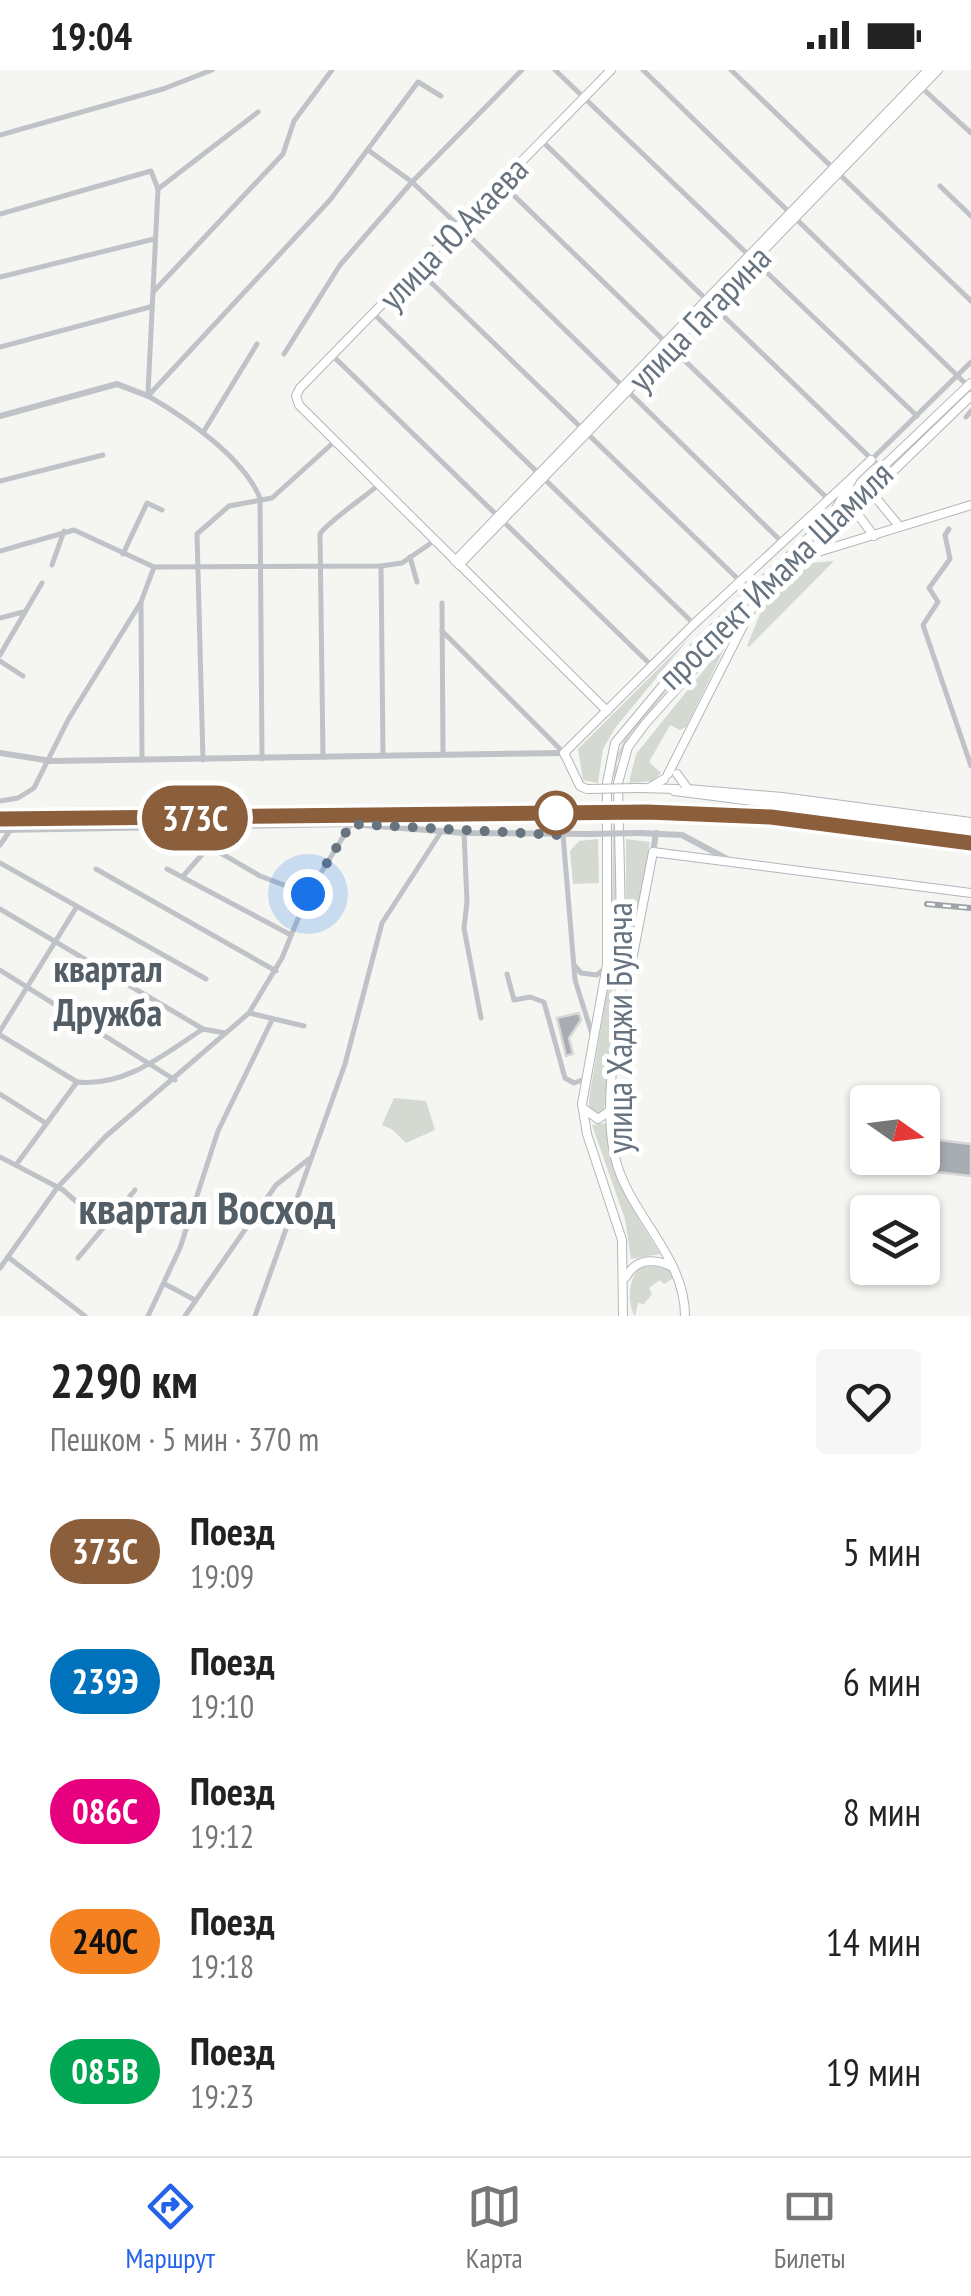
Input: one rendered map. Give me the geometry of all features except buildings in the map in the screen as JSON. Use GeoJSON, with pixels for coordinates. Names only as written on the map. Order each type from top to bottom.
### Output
{"type":"FeatureCollection","features":[{"type":"Feature","properties":{"kind":"main road","name":"улица Ю.Акаева"},"geometry":{"type":"LineString","coordinates":[[334,442],[300,404],[296,396],[300,388],[611,70]]}},
{"type":"Feature","properties":{"kind":"main road","name":"улица Гагарина"},"geometry":{"type":"LineString","coordinates":[[457,563],[836,172],[928,70]]}},
{"type":"Feature","properties":{"kind":"main road","name":"улица Гагарина"},"geometry":{"type":"LineString","coordinates":[[918,84],[938,70]]}},
{"type":"Feature","properties":{"kind":"main road","name":"проспект Имама Шамиля"},"geometry":{"type":"LineString","coordinates":[[618,783],[628,747],[645,724],[882,469],[969,385]]}},
{"type":"Feature","properties":{"kind":"main road","name":"проспект Имама Шамиля"},"geometry":{"type":"LineString","coordinates":[[608,783],[615,743],[699,642],[814,531],[834,513],[871,492],[971,396]]}},
{"type":"Feature","properties":{"kind":"main road"},"geometry":{"type":"LineString","coordinates":[[334,442],[607,711]]}},
{"type":"Feature","properties":{"kind":"main road","name":"проспект Имама Шамиля"},"geometry":{"type":"LineString","coordinates":[[564,753],[694,624],[871,460]]}},
{"type":"Feature","properties":{"kind":"main road"},"geometry":{"type":"LineString","coordinates":[[834,513],[854,476]]}},
{"type":"Feature","properties":{"kind":"main road"},"geometry":{"type":"LineString","coordinates":[[871,492],[900,527]]}},
{"type":"Feature","properties":{"kind":"main road"},"geometry":{"type":"LineString","coordinates":[[850,505],[874,536]]}},
{"type":"Feature","properties":{"kind":"main road"},"geometry":{"type":"LineString","coordinates":[[805,556],[971,505]]}},
{"type":"Feature","properties":{"kind":"main road"},"geometry":{"type":"LineString","coordinates":[[786,540],[814,531]]}},
{"type":"Feature","properties":{"kind":"main road"},"geometry":{"type":"LineString","coordinates":[[740,581],[742,602]]}},
{"type":"Feature","properties":{"kind":"main road"},"geometry":{"type":"LineString","coordinates":[[694,624],[699,642]]}},
{"type":"Feature","properties":{"kind":"main road","name":"проспект Имама Шамиля"},"geometry":{"type":"LineString","coordinates":[[670,790],[677,756],[736,630]]}},
{"type":"Feature","properties":{"kind":"main road"},"geometry":{"type":"LineString","coordinates":[[564,753],[580,786],[587,789],[670,790],[971,826]]}},
{"type":"Feature","properties":{"kind":"main road"},"geometry":{"type":"LineString","coordinates":[[649,788],[673,777]]}},
{"type":"Feature","properties":{"kind":"main road"},"geometry":{"type":"LineString","coordinates":[[670,790],[673,777]]}},
{"type":"Feature","properties":{"kind":"main road"},"geometry":{"type":"LineString","coordinates":[[673,777],[688,789],[782,797],[971,826]]}},
{"type":"Feature","properties":{"kind":"main road","name":"улица Хаджи Булача"},"geometry":{"type":"LineString","coordinates":[[608,783],[607,965],[582,1104],[587,1134],[616,1212],[625,1282],[622,1316]]}},
{"type":"Feature","properties":{"kind":"main road","name":"улица Хаджи Булача"},"geometry":{"type":"LineString","coordinates":[[618,783],[619,998],[612,1110],[614,1154],[622,1182],[673,1267],[682,1288],[685,1316]]}},
{"type":"Feature","properties":{"kind":"main road"},"geometry":{"type":"LineString","coordinates":[[619,998],[631,964],[653,852],[971,891]]}},
{"type":"Feature","properties":{"kind":"main road"},"geometry":{"type":"LineString","coordinates":[[619,965],[631,964]]}},
{"type":"Feature","properties":{"kind":"main road"},"geometry":{"type":"LineString","coordinates":[[582,1104],[586,1114],[598,1120],[612,1110]]}},
{"type":"Feature","properties":{"kind":"main road"},"geometry":{"type":"LineString","coordinates":[[625,1282],[630,1270],[640,1264],[656,1260],[673,1267]]}},
{"type":"Feature","properties":{"kind":"street"},"geometry":{"type":"LineString","coordinates":[[0,135],[163,89],[212,70]]}},
{"type":"Feature","properties":{"kind":"street"},"geometry":{"type":"LineString","coordinates":[[153,292],[283,154],[294,121],[332,70]]}},
{"type":"Feature","properties":{"kind":"street"},"geometry":{"type":"LineString","coordinates":[[284,354],[340,265],[412,182],[522,70]]}},
{"type":"Feature","properties":{"kind":"street"},"geometry":{"type":"LineString","coordinates":[[555,70],[917,416]]}},
{"type":"Feature","properties":{"kind":"street"},"geometry":{"type":"LineString","coordinates":[[643,70],[969,385]]}},
{"type":"Feature","properties":{"kind":"street"},"geometry":{"type":"LineString","coordinates":[[732,70],[971,302]]}},
{"type":"Feature","properties":{"kind":"street"},"geometry":{"type":"LineString","coordinates":[[148,396],[330,200],[418,82],[441,96]]}},
{"type":"Feature","properties":{"kind":"street"},"geometry":{"type":"LineString","coordinates":[[918,84],[971,134]]}},
{"type":"Feature","properties":{"kind":"street"},"geometry":{"type":"LineString","coordinates":[[158,189],[258,112]]}},
{"type":"Feature","properties":{"kind":"street"},"geometry":{"type":"LineString","coordinates":[[542,141],[882,469]]}},
{"type":"Feature","properties":{"kind":"street"},"geometry":{"type":"LineString","coordinates":[[368,150],[412,182],[460,226],[786,540]]}},
{"type":"Feature","properties":{"kind":"street"},"geometry":{"type":"LineString","coordinates":[[0,214],[151,171],[158,189],[148,396]]}},
{"type":"Feature","properties":{"kind":"street"},"geometry":{"type":"LineString","coordinates":[[501,183],[829,500]]}},
{"type":"Feature","properties":{"kind":"street"},"geometry":{"type":"LineString","coordinates":[[940,186],[971,216]]}},
{"type":"Feature","properties":{"kind":"street"},"geometry":{"type":"LineString","coordinates":[[0,277],[154,239]]}},
{"type":"Feature","properties":{"kind":"street"},"geometry":{"type":"LineString","coordinates":[[417,270],[740,581]]}},
{"type":"Feature","properties":{"kind":"street"},"geometry":{"type":"LineString","coordinates":[[153,276],[163,282]]}},
{"type":"Feature","properties":{"kind":"street"},"geometry":{"type":"LineString","coordinates":[[0,347],[150,307]]}},
{"type":"Feature","properties":{"kind":"street"},"geometry":{"type":"LineString","coordinates":[[374,314],[694,624]]}},
{"type":"Feature","properties":{"kind":"street"},"geometry":{"type":"LineString","coordinates":[[204,431],[256,344]]}},
{"type":"Feature","properties":{"kind":"street"},"geometry":{"type":"LineString","coordinates":[[333,356],[652,666]]}},
{"type":"Feature","properties":{"kind":"street"},"geometry":{"type":"LineString","coordinates":[[871,460],[971,362]]}},
{"type":"Feature","properties":{"kind":"street"},"geometry":{"type":"LineString","coordinates":[[0,416],[117,384],[130,387],[204,431],[248,477],[260,498],[262,760]]}},
{"type":"Feature","properties":{"kind":"street"},"geometry":{"type":"LineString","coordinates":[[203,760],[197,534],[224,510],[278,494],[334,442]]}},
{"type":"Feature","properties":{"kind":"street"},"geometry":{"type":"LineString","coordinates":[[0,481],[102,455]]}},
{"type":"Feature","properties":{"kind":"street"},"geometry":{"type":"LineString","coordinates":[[323,757],[322,529],[377,486]]}},
{"type":"Feature","properties":{"kind":"street"},"geometry":{"type":"LineString","coordinates":[[124,554],[147,503],[162,510]]}},
{"type":"Feature","properties":{"kind":"street"},"geometry":{"type":"LineString","coordinates":[[949,529],[945,535],[950,560],[929,588],[938,602],[923,625],[971,766]]}},
{"type":"Feature","properties":{"kind":"street"},"geometry":{"type":"LineString","coordinates":[[0,550],[64,532],[85,533],[154,567],[320,568],[402,563],[434,541]]}},
{"type":"Feature","properties":{"kind":"street"},"geometry":{"type":"LineString","coordinates":[[52,565],[64,532]]}},
{"type":"Feature","properties":{"kind":"street"},"geometry":{"type":"LineString","coordinates":[[410,557],[417,582]]}},
{"type":"Feature","properties":{"kind":"street"},"geometry":{"type":"LineString","coordinates":[[381,566],[383,755]]}},
{"type":"Feature","properties":{"kind":"street"},"geometry":{"type":"LineString","coordinates":[[0,801],[27,794],[51,761],[68,720],[141,602],[154,567]]}},
{"type":"Feature","properties":{"kind":"street"},"geometry":{"type":"LineString","coordinates":[[24,676],[0,658],[42,583]]}},
{"type":"Feature","properties":{"kind":"street"},"geometry":{"type":"LineString","coordinates":[[141,602],[142,760]]}},
{"type":"Feature","properties":{"kind":"street"},"geometry":{"type":"LineString","coordinates":[[442,604],[443,754]]}},
{"type":"Feature","properties":{"kind":"street"},"geometry":{"type":"LineString","coordinates":[[0,618],[23,612]]}},
{"type":"Feature","properties":{"kind":"street"},"geometry":{"type":"LineString","coordinates":[[442,631],[564,753]]}},
{"type":"Feature","properties":{"kind":"street"},"geometry":{"type":"LineString","coordinates":[[0,753],[51,761],[564,753]]}},
{"type":"Feature","properties":{"kind":"street"},"geometry":{"type":"LineString","coordinates":[[0,1268],[58,1188],[104,1137],[176,1080],[249,1013],[276,971],[308,894],[351,824]]}},
{"type":"Feature","properties":{"kind":"street"},"geometry":{"type":"LineString","coordinates":[[0,830],[351,824],[464,833],[640,833],[682,835],[730,863]]}},
{"type":"Feature","properties":{"kind":"street"},"geometry":{"type":"LineString","coordinates":[[0,846],[11,830]]}},
{"type":"Feature","properties":{"kind":"street"},"geometry":{"type":"LineString","coordinates":[[255,1316],[344,1064],[382,924],[442,831]]}},
{"type":"Feature","properties":{"kind":"street"},"geometry":{"type":"LineString","coordinates":[[464,833],[464,928],[481,1018]]}},
{"type":"Feature","properties":{"kind":"street"},"geometry":{"type":"LineString","coordinates":[[653,852],[656,834]]}},
{"type":"Feature","properties":{"kind":"street"},"geometry":{"type":"LineString","coordinates":[[564,835],[572,954],[594,1042]]}},
{"type":"Feature","properties":{"kind":"street"},"geometry":{"type":"LineString","coordinates":[[184,875],[212,848],[260,876],[308,894]]}},
{"type":"Feature","properties":{"kind":"street"},"geometry":{"type":"LineString","coordinates":[[0,863],[206,980]]}},
{"type":"Feature","properties":{"kind":"street"},"geometry":{"type":"LineString","coordinates":[[167,869],[291,936]]}},
{"type":"Feature","properties":{"kind":"street"},"geometry":{"type":"LineString","coordinates":[[96,870],[276,971]]}},
{"type":"Feature","properties":{"kind":"street"},"geometry":{"type":"LineString","coordinates":[[76,908],[0,1033],[77,1082],[106,1083],[151,1063],[203,1029]]}},
{"type":"Feature","properties":{"kind":"street"},"geometry":{"type":"LineString","coordinates":[[0,910],[203,1029],[226,1033]]}},
{"type":"Feature","properties":{"kind":"street"},"geometry":{"type":"LineString","coordinates":[[572,954],[581,974],[597,975],[607,965]]}},
{"type":"Feature","properties":{"kind":"street"},"geometry":{"type":"LineString","coordinates":[[0,970],[176,1080]]}},
{"type":"Feature","properties":{"kind":"street"},"geometry":{"type":"LineString","coordinates":[[507,974],[514,1000],[530,997],[544,1002],[568,1082],[578,1083],[588,1077]]}},
{"type":"Feature","properties":{"kind":"street"},"geometry":{"type":"LineString","coordinates":[[249,1013],[304,1026]]}},
{"type":"Feature","properties":{"kind":"street"},"geometry":{"type":"LineString","coordinates":[[148,1316],[165,1284],[218,1131],[272,1020]]}},
{"type":"Feature","properties":{"kind":"street"},"geometry":{"type":"LineString","coordinates":[[16,1166],[44,1122],[77,1082]]}},
{"type":"Feature","properties":{"kind":"street"},"geometry":{"type":"LineString","coordinates":[[0,1094],[44,1122]]}},
{"type":"Feature","properties":{"kind":"street"},"geometry":{"type":"LineString","coordinates":[[1,1159],[58,1188],[103,1225]]}},
{"type":"Feature","properties":{"kind":"street"},"geometry":{"type":"LineString","coordinates":[[185,1316],[276,1185],[309,1159]]}},
{"type":"Feature","properties":{"kind":"street"},"geometry":{"type":"LineString","coordinates":[[78,1258],[135,1190]]}},
{"type":"Feature","properties":{"kind":"street"},"geometry":{"type":"LineString","coordinates":[[8,1257],[85,1316]]}},
{"type":"Feature","properties":{"kind":"street"},"geometry":{"type":"LineString","coordinates":[[165,1284],[194,1300]]}},
{"type":"Feature","properties":{"kind":"shaded area"},"geometry":{"type":"Polygon","coordinates":[[[834,561],[747,646],[762,609],[811,563],[834,561]]]}},
{"type":"Feature","properties":{"kind":"shaded area"},"geometry":{"type":"Polygon","coordinates":[[[714,635],[630,735],[617,762],[616,933],[606,1093],[604,1109],[596,1115],[589,1109],[589,1099],[611,968],[614,762],[627,734],[714,635]]]}},
{"type":"Feature","properties":{"kind":"shaded area"},"geometry":{"type":"Polygon","coordinates":[[[690,637],[615,728],[603,749],[598,783],[583,780],[578,749],[690,637]]]}},
{"type":"Feature","properties":{"kind":"shaded area"},"geometry":{"type":"Polygon","coordinates":[[[729,639],[686,727],[680,730],[670,725],[649,762],[661,773],[653,781],[629,783],[636,754],[729,639]]]}},
{"type":"Feature","properties":{"kind":"shaded area"},"geometry":{"type":"Polygon","coordinates":[[[598,839],[599,883],[573,884],[570,851],[579,841],[598,839]]]}},
{"type":"Feature","properties":{"kind":"shaded area"},"geometry":{"type":"Polygon","coordinates":[[[626,839],[650,842],[631,943],[626,943],[626,839]]]}},
{"type":"Feature","properties":{"kind":"shaded area"},"geometry":{"type":"Polygon","coordinates":[[[394,1098],[426,1101],[435,1130],[406,1143],[382,1125],[394,1098]]]}},
{"type":"Feature","properties":{"kind":"shaded area"},"geometry":{"type":"Polygon","coordinates":[[[606,1123],[617,1176],[660,1254],[631,1259],[625,1219],[592,1125],[606,1123]]]}},
{"type":"Feature","properties":{"kind":"shaded area"},"geometry":{"type":"Polygon","coordinates":[[[655,1266],[669,1270],[674,1278],[664,1284],[660,1280],[649,1288],[652,1294],[644,1304],[638,1303],[635,1316],[630,1298],[633,1278],[640,1268],[655,1266]]]}},
{"type":"Feature","properties":{"kind":"railway"},"geometry":{"type":"LineString","coordinates":[[0,819],[647,812],[771,817],[971,843]]}},
{"type":"Feature","properties":{"kind":"railway"},"geometry":{"type":"LineString","coordinates":[[927,904],[971,908]]}},
{"type":"Feature","properties":{"kind":"train","name":"373C"},"geometry":{"type":"LineString","coordinates":[[0,819],[647,812],[771,817],[971,843]]}},
{"type":"Feature","properties":{"kind":"district","name":"квартал Дружба"},"geometry":{"type":"Point","coordinates":[108,989]}},
{"type":"Feature","properties":{"kind":"district","name":"квартал Восход"},"geometry":{"type":"Point","coordinates":[207,1207]}},
{"type":"Feature","properties":{"kind":"route"},"geometry":{"type":"LineString","coordinates":[[308,894],[351,824],[558,835],[556,813]]}}]}
